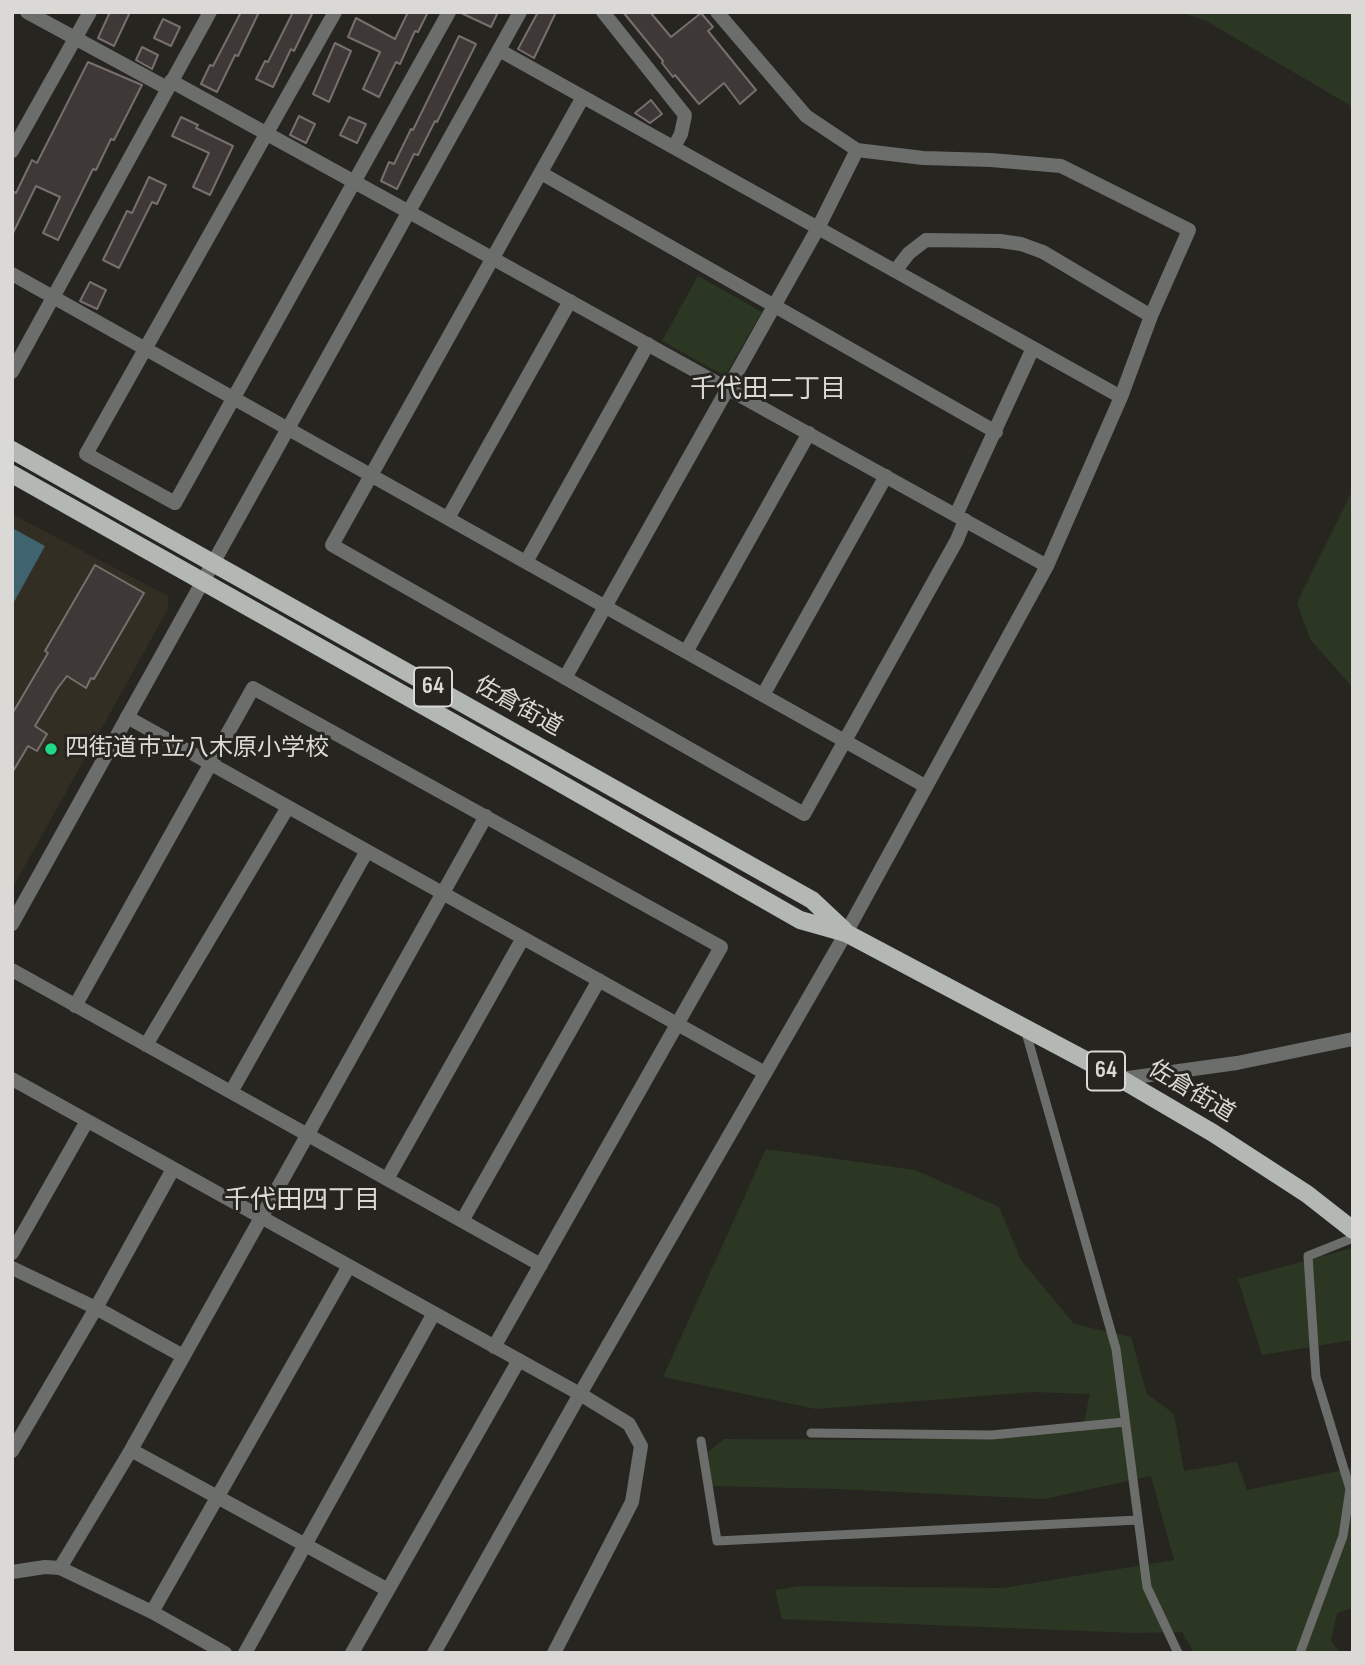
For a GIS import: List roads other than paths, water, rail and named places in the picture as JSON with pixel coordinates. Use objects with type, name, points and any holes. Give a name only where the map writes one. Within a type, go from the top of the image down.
[{"type":"main road","name":"佐倉街道","points":[[12,450],[812,900],[846,933]]},
{"type":"main road","name":"佐倉街道","points":[[12,474],[800,920],[846,933],[1121,1079],[1213,1133],[1307,1194],[1353,1230]]},
{"type":"street","points":[[27,12],[267,133],[1047,566]]},
{"type":"street","points":[[12,151],[90,12]]},
{"type":"street","points":[[12,372],[210,12]]},
{"type":"street","points":[[335,12],[86,454],[175,503],[449,12]]},
{"type":"street","points":[[12,924],[520,12]]},
{"type":"street","points":[[603,12],[685,115],[681,134],[674,148]]},
{"type":"street","points":[[434,1653],[846,933],[1047,566],[1121,397],[1151,316],[1189,230],[1061,166],[923,158],[857,149],[806,116],[717,12]]},
{"type":"street","points":[[499,50],[1121,397]]},
{"type":"street","points":[[583,97],[332,545],[804,814],[957,540],[961,518],[1033,348]]},
{"type":"street","points":[[565,678],[818,228],[857,149]]},
{"type":"street","points":[[541,173],[996,432]]},
{"type":"street","points":[[895,271],[909,253],[926,240],[1000,241],[1021,244],[1043,252],[1151,316]]},
{"type":"street","points":[[12,274],[925,786]]},
{"type":"street","points":[[448,518],[570,301]]},
{"type":"street","points":[[526,562],[648,344]]},
{"type":"street","points":[[686,652],[809,433]]},
{"type":"street","points":[[763,695],[886,476]]},
{"type":"street","points":[[75,1006],[253,688],[721,947],[495,1347]]},
{"type":"street","points":[[127,716],[765,1073]]},
{"type":"street","points":[[146,1045],[288,807]]},
{"type":"street","points":[[60,1568],[131,1450],[486,816]]},
{"type":"street","points":[[231,1092],[367,851]]},
{"type":"street","points":[[387,1179],[523,938]]},
{"type":"street","points":[[12,970],[541,1265]]},
{"type":"street","points":[[463,1222],[599,980]]},
{"type":"street","points":[[1121,1079],[1237,1063],[1353,1039]]},
{"type":"street","points":[[12,1079],[580,1394],[629,1424],[641,1446],[632,1502],[556,1649],[572,1653]]},
{"type":"street","points":[[12,1253],[87,1121]]},
{"type":"street","points":[[12,1451],[173,1169]]},
{"type":"street","points":[[152,1612],[349,1266]]},
{"type":"street","points":[[12,1268],[96,1308],[183,1356]]},
{"type":"street","points":[[245,1653],[434,1313]]},
{"type":"street","points":[[352,1653],[519,1360]]},
{"type":"street","points":[[131,1450],[388,1590]]},
{"type":"street","points":[[12,1572],[45,1567],[60,1568],[152,1612],[225,1653]]},
{"type":"lane","points":[[1024,1027],[1116,1349],[1147,1587],[1178,1653]]},
{"type":"lane","points":[[1300,1653],[1343,1536],[1350,1489],[1316,1377],[1308,1256],[1353,1238]]},
{"type":"lane","points":[[811,1433],[992,1435],[1125,1422]]},
{"type":"lane","points":[[701,1441],[717,1541],[1138,1520]]},
{"type":"water","points":[[14,529],[45,546],[14,602],[12,533]]},
{"type":"place","name":"四街道市立八木原小学校","points":[[51,749]]},
{"type":"district","name":"千代田二丁目","points":[[768,390]]},
{"type":"district","name":"千代田四丁目","points":[[302,1201]]}]
